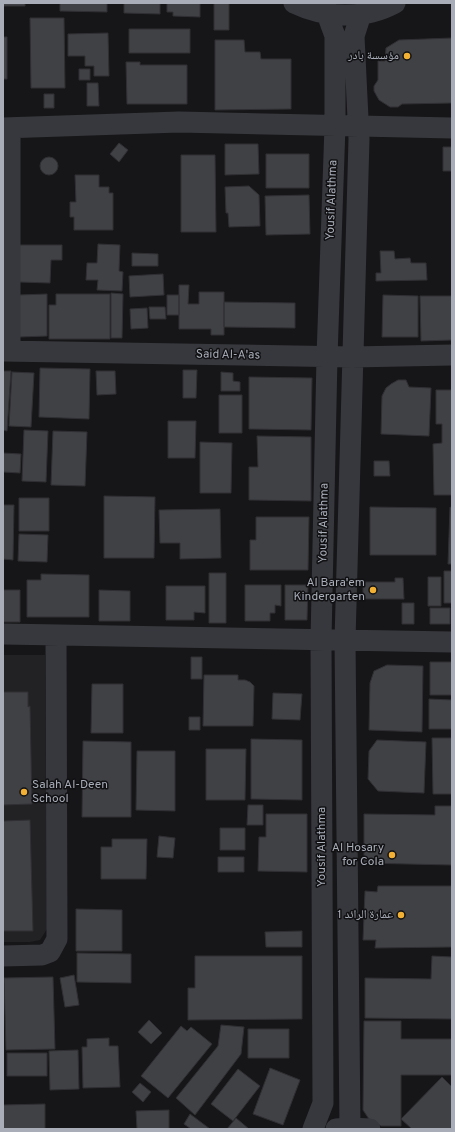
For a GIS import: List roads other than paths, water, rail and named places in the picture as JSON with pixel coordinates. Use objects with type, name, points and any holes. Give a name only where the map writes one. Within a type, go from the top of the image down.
[{"type":"street","points":[[294,3],[314,11],[327,14],[344,15],[376,11],[395,3]]},
{"type":"street","name":"Yousif Alathma","points":[[313,1129],[323,1103],[321,640],[327,357],[335,126],[335,36],[327,14]]},
{"type":"street","name":"Yousif Alathma","points":[[343,1128],[345,640],[359,139],[354,36],[361,14]]},
{"type":"street","points":[[6,351],[7,128],[179,122],[452,128]]},
{"type":"street","name":"Said Al-A'as","points":[[6,351],[327,357],[452,355]]},
{"type":"street","points":[[3,634],[452,642]]},
{"type":"street","points":[[3,956],[50,952],[57,939],[56,635]]},
{"type":"street","points":[[343,1128],[370,1129]]},
{"type":"place","name":"مؤسسة بادر","points":[[407,56]]},
{"type":"place","name":"Al Bara'em Kindergarten","points":[[373,590]]},
{"type":"place","name":"Salah Al-Deen School","points":[[24,792]]},
{"type":"place","name":"Al Hosary for Cola","points":[[392,855]]},
{"type":"place","name":"عمارة الرائد 1","points":[[401,915]]}]
